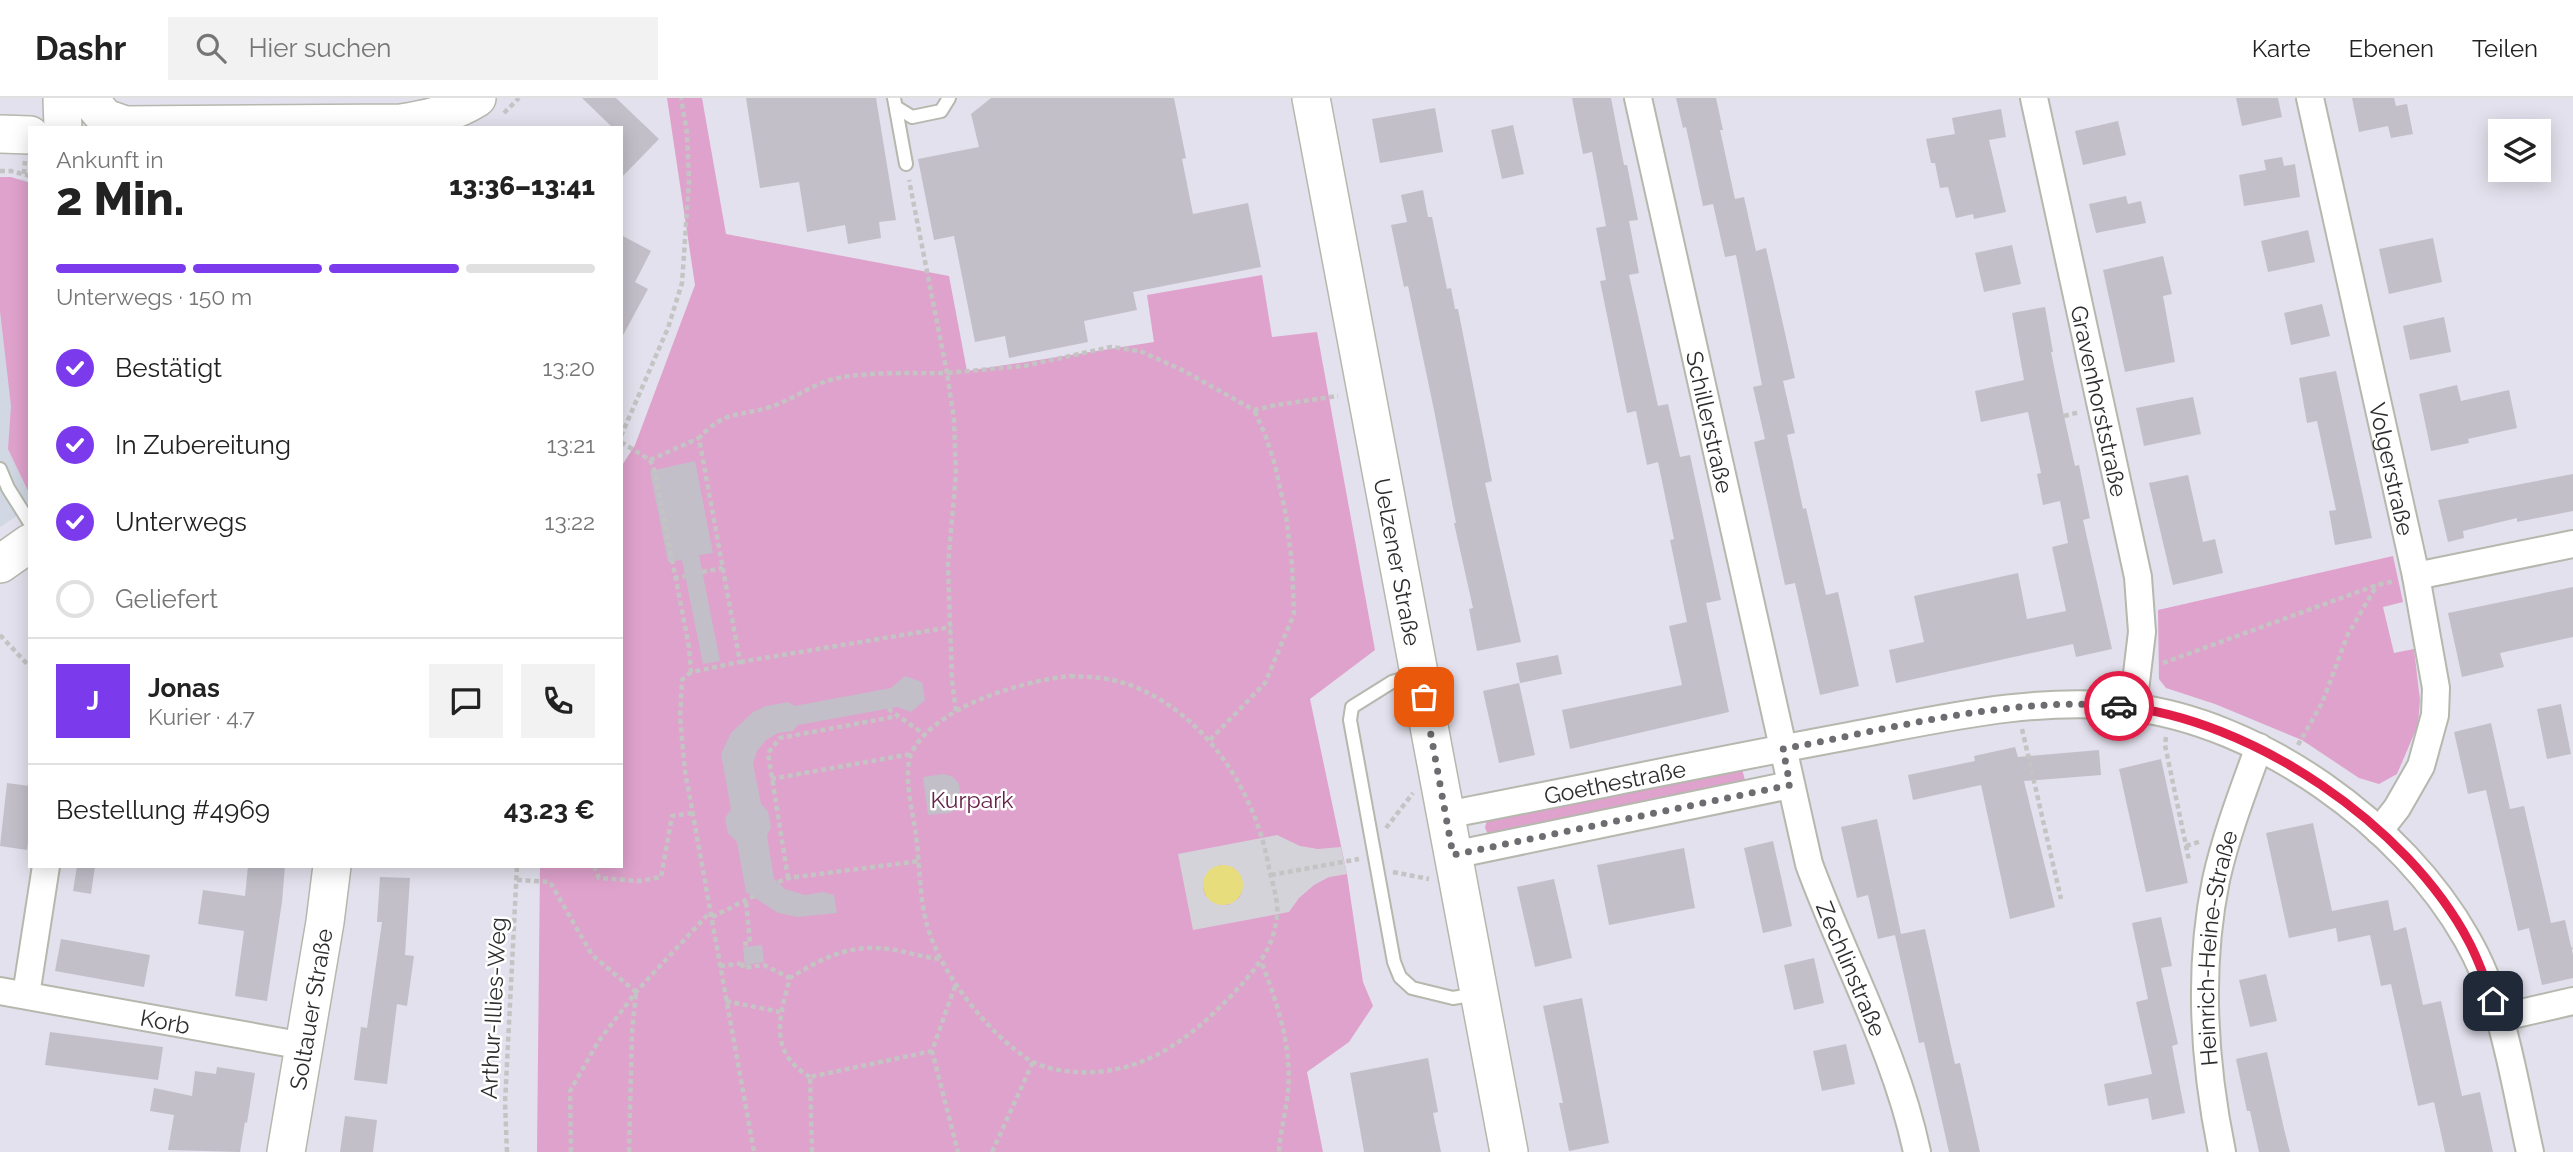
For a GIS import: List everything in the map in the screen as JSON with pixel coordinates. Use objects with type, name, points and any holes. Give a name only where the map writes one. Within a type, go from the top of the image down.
[{"type":"street","points":[[65,126],[83,106],[125,125],[401,123],[433,118],[463,107],[477,98]]},
{"type":"street","points":[[464,126],[490,98]]},
{"type":"street","name":"Uelzener Straße","points":[[1311,98],[1509,1152]]},
{"type":"street","name":"Schillerstraße","points":[[1638,98],[1783,749]]},
{"type":"street","name":"Gravenhorststraße","points":[[2034,98],[2138,576],[2142,632],[2133,707]]},
{"type":"street","name":"Volgerstraße","points":[[2310,98],[2416,576],[2436,688],[2435,715],[2421,766],[2397,808],[2379,831]]},
{"type":"street","points":[[0,134],[28,135]]},
{"type":"street","points":[[0,564],[28,544]]},
{"type":"street","points":[[2416,576],[2573,544]]},
{"type":"street","name":"Goethestraße","points":[[1443,802],[1783,749],[2017,708],[2062,704],[2133,707],[2169,715],[2259,747],[2287,764],[2339,796],[2414,865],[2443,901],[2469,942],[2499,1018],[2530,1152]]},
{"type":"street","name":"Heinrich-Heine-Straße","points":[[2222,1152],[2211,1081],[2207,1032],[2205,981],[2209,931],[2216,881],[2229,833],[2259,747]]},
{"type":"street","points":[[1783,749],[1790,785]]},
{"type":"street","name":"Goethestraße","points":[[1455,864],[1790,785]]},
{"type":"street","name":"Zechlinstraße","points":[[1790,785],[1809,864],[1829,920],[1882,1042],[1911,1121],[1917,1152]]},
{"type":"street","points":[[26,995],[46,868]]},
{"type":"street","name":"Soltauer Straße","points":[[286,1152],[332,868]]},
{"type":"street","name":"Korb","points":[[0,991],[304,1046]]},
{"type":"street","points":[[2499,1018],[2573,1001]]},
{"type":"lane","points":[[895,103],[912,117],[941,111],[949,98]]},
{"type":"lane","points":[[895,103],[906,164]]},
{"type":"lane","points":[[0,470],[28,520]]},
{"type":"lane","points":[[1419,674],[1392,681],[1352,707],[1350,720],[1376,869],[1394,962],[1400,978],[1412,988],[1452,998],[1479,994]]},
{"type":"path","points":[[623,431],[668,328],[682,282],[689,181],[687,133],[681,98]]},
{"type":"path","points":[[906,164],[954,420],[956,474],[947,565],[952,681],[956,710]]},
{"type":"path","points":[[0,171],[27,175]]},
{"type":"path","points":[[650,460],[699,438],[711,425],[725,416],[776,405],[825,381],[862,376],[947,373],[1024,366],[1111,347],[1140,352],[1184,371],[1254,410],[1275,465],[1286,515],[1292,564],[1294,614],[1265,683],[1210,740]]},
{"type":"path","points":[[1254,410],[1276,404],[1329,398]]},
{"type":"path","points":[[699,438],[740,662]]},
{"type":"path","points":[[623,443],[650,460],[655,472],[689,646],[691,671]]},
{"type":"path","points":[[702,572],[723,568]]},
{"type":"path","points":[[674,578],[685,576]]},
{"type":"path","points":[[2139,672],[2377,585],[2416,576]]},
{"type":"path","points":[[2287,764],[2322,703],[2348,634],[2377,585]]},
{"type":"path","points":[[754,1152],[685,771],[680,717],[682,680],[691,671],[951,627]]},
{"type":"path","points":[[0,635],[28,665]]},
{"type":"path","points":[[1046,678],[1104,678],[1134,686],[1162,700],[1210,740],[1244,791],[1264,838],[1278,914],[1262,964],[1196,1031],[1173,1047],[1153,1057],[1097,1072],[1076,1072],[1033,1062],[976,1011],[956,985],[940,959],[924,912],[908,772],[911,754],[924,734],[956,710],[1046,678]]},
{"type":"path","points":[[2017,708],[2061,899]]},
{"type":"path","points":[[888,709],[924,734]]},
{"type":"path","points":[[2169,715],[2165,746],[2189,860]]},
{"type":"path","points":[[788,878],[768,753],[780,738],[898,716]]},
{"type":"path","points":[[771,779],[911,754]]},
{"type":"path","points":[[1372,847],[1413,793],[1443,802]]},
{"type":"path","points":[[595,868],[599,878],[639,881],[661,877],[672,816],[692,813]]},
{"type":"path","points":[[778,882],[788,878],[920,861]]},
{"type":"path","points":[[1270,875],[1344,862]]},
{"type":"path","points":[[1376,869],[1430,880],[1455,864]]},
{"type":"path","name":"Arthur-Illies-Weg","points":[[507,1152],[505,1103],[517,868]]},
{"type":"path","points":[[517,880],[550,882],[592,955],[636,992]]},
{"type":"path","points":[[571,1152],[569,1091],[598,1041],[636,992],[711,914],[756,895]]},
{"type":"path","points":[[745,945],[750,943],[746,901]]},
{"type":"path","points":[[932,1051],[810,1077],[795,1068],[786,1056],[779,1035],[780,1012],[790,978],[815,962],[844,951],[877,948],[940,959]]},
{"type":"path","points":[[720,966],[744,963],[743,968],[764,965],[790,978]]},
{"type":"path","points":[[1262,964],[1286,1038],[1289,1062],[1288,1091],[1279,1152]]},
{"type":"path","points":[[956,985],[932,1051],[958,1152]]},
{"type":"path","points":[[629,1152],[632,1032],[636,992]]},
{"type":"path","points":[[726,1001],[780,1012]]},
{"type":"path","points":[[992,1152],[1033,1062]]},
{"type":"path","points":[[810,1077],[813,1152]]},
{"type":"shaded area","points":[[0,179],[22,179],[28,181],[28,508],[0,527]]},
{"type":"shaded area","points":[[1277,835],[1300,846],[1318,849],[1341,847],[1347,874],[1329,877],[1314,885],[1299,898],[1289,912],[1193,930],[1178,854]],"holes":[[[1221,865],[1234,868],[1242,879],[1239,898],[1228,905],[1221,905],[1205,895],[1203,882],[1215,867]]]},
{"type":"shaded area","points":[[1223,865],[1237,871],[1243,885],[1237,899],[1223,905],[1209,899],[1203,885],[1209,871]]},
{"type":"green space","name":"Kurpark","points":[[667,98],[702,98],[726,234],[949,276],[967,371],[1154,342],[1147,295],[1262,275],[1272,337],[1317,332],[1375,650],[1310,699],[1347,874],[1363,982],[1373,1006],[1349,1042],[1307,1072],[1323,1152],[537,1152],[540,868],[623,868],[623,464],[635,445],[695,285]]},
{"type":"green space","points":[[0,177],[11,177],[28,182],[28,491],[8,449],[11,406],[0,311]]},
{"type":"green space","points":[[2393,556],[2403,602],[2383,607],[2394,653],[2414,649],[2420,700],[2418,725],[2397,774],[2379,784],[2359,778],[2302,740],[2215,704],[2166,688],[2159,679],[2158,610]]},
{"type":"green space","points":[[1742,769],[1746,784],[1489,836],[1485,828],[1487,820]]},
{"type":"building","points":[[582,98],[616,98],[659,139],[623,176],[623,126],[611,126]]},
{"type":"building","points":[[746,98],[876,98],[896,220],[879,222],[881,238],[848,244],[845,225],[807,232],[799,182],[760,188]]},
{"type":"building","points":[[991,98],[1174,98],[1186,158],[1182,159],[1193,214],[1248,203],[1261,267],[1133,292],[1137,310],[1084,321],[1088,342],[1009,358],[1005,336],[975,342],[954,236],[934,240],[918,159],[979,147],[971,114]]},
{"type":"building","points":[[1572,98],[1611,98],[1638,220],[1629,221],[1639,273],[1629,275],[1658,406],[1668,404],[1680,457],[1690,455],[1721,600],[1706,603],[1729,712],[1570,749],[1562,710],[1682,685],[1669,626],[1687,622],[1670,540],[1674,539],[1658,462],[1647,465],[1636,411],[1627,413],[1600,281],[1606,280],[1596,228],[1606,226],[1592,152],[1583,154]]},
{"type":"building","points":[[1676,98],[1716,98],[1735,199],[1744,197],[1756,251],[1766,248],[1795,378],[1783,381],[1795,433],[1787,435],[1826,595],[1838,592],[1859,686],[1820,695],[1795,583],[1785,585],[1754,442],[1765,439],[1753,387],[1762,385],[1736,255],[1725,257],[1713,204],[1703,206],[1686,127],[1683,128]]},
{"type":"building","points":[[2236,98],[2278,98],[2282,117],[2242,126]]},
{"type":"building","points":[[2352,98],[2394,98],[2396,106],[2407,104],[2413,134],[2391,138],[2388,126],[2359,132]]},
{"type":"building","points":[[1435,108],[1443,152],[1380,163],[1372,119]]},
{"type":"building","points":[[2001,109],[2006,137],[1989,140],[2006,212],[1974,219],[1973,214],[1956,218],[1948,187],[1940,188],[1926,139],[1955,134],[1952,118]]},
{"type":"building","points":[[2118,121],[2126,155],[2083,165],[2075,131]]},
{"type":"building","points":[[1513,125],[1524,174],[1502,179],[1491,130]]},
{"type":"building","points":[[2282,157],[2284,166],[2295,164],[2300,197],[2244,206],[2239,175],[2266,170],[2264,160]]},
{"type":"building","points":[[1423,190],[1428,217],[1432,217],[1447,289],[1451,288],[1455,309],[1458,309],[1492,481],[1485,483],[1521,642],[1477,651],[1469,609],[1473,608],[1454,523],[1434,410],[1408,286],[1404,287],[1391,225],[1407,222],[1401,195]]},
{"type":"building","points":[[2126,196],[2128,204],[2141,201],[2146,223],[2096,233],[2089,204]]},
{"type":"building","points":[[2308,230],[2315,262],[2268,272],[2261,241]]},
{"type":"building","points":[[623,236],[651,251],[635,282],[648,289],[623,335]]},
{"type":"building","points":[[2433,238],[2442,282],[2389,294],[2379,249]]},
{"type":"building","points":[[2012,245],[2021,284],[1984,292],[1975,253]]},
{"type":"building","points":[[2163,256],[2172,294],[2163,296],[2175,362],[2125,372],[2103,270]]},
{"type":"building","points":[[2322,304],[2330,336],[2291,345],[2284,313]]},
{"type":"building","points":[[2045,307],[2064,416],[2075,466],[2079,465],[2090,518],[2083,520],[2112,649],[2076,657],[2073,644],[1896,683],[1889,650],[1924,642],[1914,596],[2018,573],[2027,619],[2066,611],[2052,547],[2068,543],[2060,501],[2043,505],[2037,474],[2041,473],[2028,412],[1981,422],[1975,391],[2024,380],[2012,313]]},
{"type":"building","points":[[2444,317],[2451,352],[2410,360],[2403,326]]},
{"type":"building","points":[[2336,371],[2372,538],[2335,545],[2329,511],[2336,510],[2317,421],[2307,423],[2299,378]]},
{"type":"building","points":[[2457,385],[2461,401],[2509,390],[2517,428],[2431,451],[2419,394]]},
{"type":"building","points":[[2193,397],[2201,434],[2144,446],[2136,408]]},
{"type":"building","points":[[695,461],[713,553],[699,555],[720,661],[703,664],[682,560],[668,562],[650,471]]},
{"type":"building","points":[[2573,474],[2573,511],[2517,522],[2517,518],[2463,531],[2464,538],[2448,542],[2438,500]]},
{"type":"building","points":[[2188,475],[2203,542],[2215,539],[2223,573],[2173,585],[2149,483]]},
{"type":"building","points":[[2573,587],[2573,637],[2500,653],[2504,667],[2462,677],[2448,613]]},
{"type":"building","points":[[1558,655],[1562,674],[1520,683],[1516,663]]},
{"type":"building","points":[[905,676],[922,682],[925,700],[911,712],[897,707],[798,725],[793,731],[778,733],[766,740],[757,751],[753,763],[761,804],[768,811],[771,827],[767,836],[774,879],[785,889],[805,895],[823,892],[834,895],[837,913],[798,917],[778,913],[746,892],[737,842],[728,833],[725,818],[731,809],[721,754],[731,733],[753,712],[766,706],[789,702],[794,706],[891,688]]},
{"type":"building","points":[[1519,683],[1535,755],[1499,763],[1483,691]]},
{"type":"building","points":[[2561,704],[2571,754],[2547,759],[2537,709]]},
{"type":"building","points":[[2491,723],[2510,809],[2524,806],[2551,923],[2565,920],[2573,955],[2573,978],[2542,985],[2529,928],[2518,931],[2486,790],[2468,794],[2454,732]]},
{"type":"building","points":[[2015,747],[2018,757],[2099,750],[2101,775],[2024,781],[2055,907],[2010,919],[1981,785],[1913,800],[1908,775],[1975,761],[1974,756]]},
{"type":"building","points":[[2161,759],[2188,883],[2146,892],[2119,769]]},
{"type":"building","points":[[944,774],[953,777],[959,784],[961,802],[958,809],[949,813],[928,815],[923,777]]},
{"type":"building","points":[[7,783],[28,786],[27,850],[0,846]]},
{"type":"building","points":[[1877,819],[1901,934],[1925,929],[1955,1064],[1960,1063],[1980,1152],[1949,1152],[1924,1042],[1919,1043],[1895,935],[1878,939],[1868,895],[1857,898],[1841,827]]},
{"type":"building","points":[[2313,823],[2332,911],[2388,900],[2394,931],[2406,927],[2423,1005],[2441,1001],[2462,1096],[2480,1092],[2493,1152],[2445,1152],[2434,1102],[2418,1106],[2391,984],[2381,986],[2370,935],[2338,942],[2336,928],[2289,938],[2266,833]]},
{"type":"building","points":[[1773,841],[1792,926],[1763,933],[1744,848]]},
{"type":"building","points":[[1684,848],[1695,908],[1609,925],[1597,865]]},
{"type":"building","points":[[77,868],[95,868],[91,894],[73,891]]},
{"type":"building","points":[[248,868],[285,868],[267,1001],[235,996],[244,931],[198,924],[203,890],[245,896]]},
{"type":"building","points":[[380,877],[410,878],[405,955],[414,956],[407,1006],[397,1004],[387,1084],[354,1080],[361,1027],[367,1028],[382,922],[377,922]]},
{"type":"building","points":[[1554,879],[1572,958],[1535,967],[1517,887]]},
{"type":"building","points":[[2161,917],[2172,966],[2161,968],[2178,1044],[2172,1046],[2185,1113],[2152,1120],[2148,1098],[2108,1106],[2104,1084],[2152,1074],[2136,1002],[2148,999],[2132,923]]},
{"type":"building","points":[[61,939],[150,955],[144,987],[55,971]]},
{"type":"building","points":[[762,945],[764,962],[745,965],[743,947]]},
{"type":"building","points":[[1814,958],[1824,1003],[1794,1010],[1784,965]]},
{"type":"building","points":[[2266,974],[2277,1021],[2250,1027],[2239,980]]},
{"type":"building","points":[[1582,998],[1609,1143],[1569,1151],[1559,1103],[1563,1103],[1543,1006]]},
{"type":"building","points":[[50,1032],[163,1047],[158,1080],[45,1065]]},
{"type":"building","points":[[1846,1044],[1855,1084],[1822,1091],[1813,1051]]},
{"type":"building","points":[[2267,1052],[2290,1152],[2259,1152],[2250,1111],[2247,1111],[2236,1059]]},
{"type":"building","points":[[1428,1058],[1438,1112],[1433,1113],[1441,1152],[1364,1152],[1350,1073]]},
{"type":"building","points":[[217,1067],[255,1073],[240,1152],[168,1150],[174,1115],[150,1111],[154,1088],[192,1096],[195,1071],[216,1074]]},
{"type":"building","points":[[345,1116],[377,1120],[373,1152],[340,1152]]},
{"type":"way so far","points":[[1424,697],[1453,855],[1790,785],[1783,749],[2017,708],[2062,704],[2119,706]]},
{"type":"route","points":[[2119,706],[2169,715],[2259,747],[2339,796],[2414,865],[2443,901],[2469,942],[2493,1001]]}]
